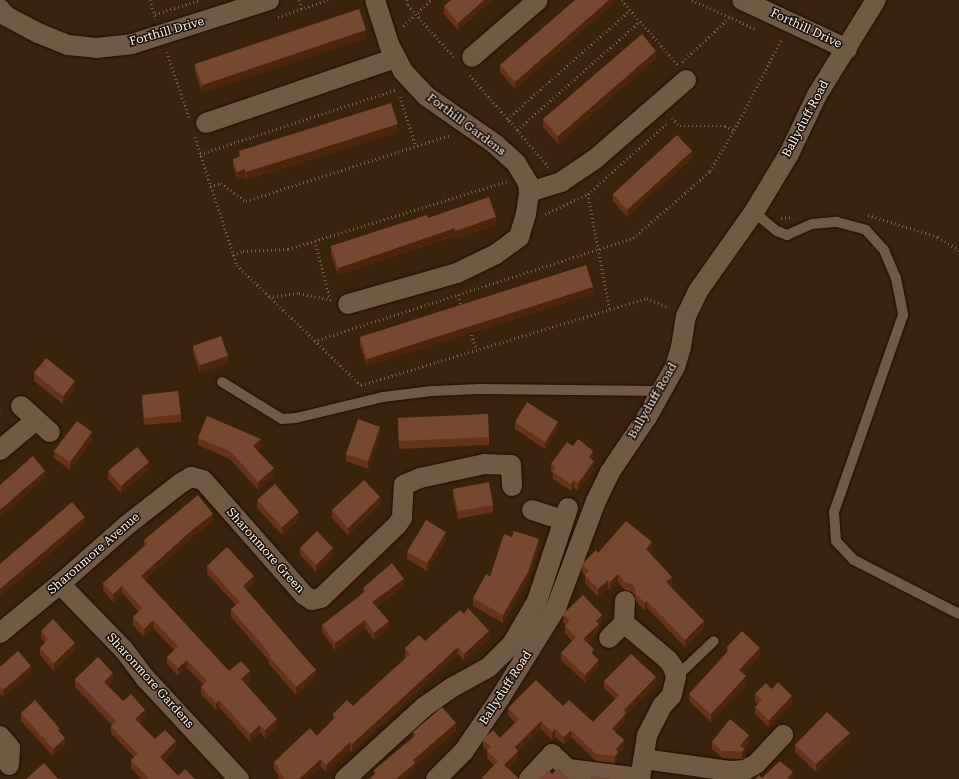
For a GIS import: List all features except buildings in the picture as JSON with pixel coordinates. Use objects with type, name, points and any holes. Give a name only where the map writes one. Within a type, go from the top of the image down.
[{"type":"street","name":"Forthill Drive","points":[[0,9],[6,16],[68,45],[96,48],[132,44],[225,7],[269,0]]},
{"type":"street","name":"Forthill Gardens","points":[[375,0],[387,39],[403,71],[426,96],[495,144],[516,163],[526,184]]},
{"type":"street","points":[[465,63],[538,0]]},
{"type":"street","name":"Forthill Drive","points":[[742,0],[847,49]]},
{"type":"street","name":"Ballyduff Road","points":[[436,779],[464,751],[496,704],[556,608],[596,501],[610,472],[647,417],[674,367],[681,347],[686,316],[698,291],[754,212],[789,154],[817,95],[847,49],[876,0]]},
{"type":"street","points":[[196,128],[396,58]]},
{"type":"street","points":[[339,302],[457,273],[496,254],[519,237],[526,214],[526,184],[561,182],[594,160],[682,73]]},
{"type":"street","points":[[0,450],[42,426],[21,406]]},
{"type":"street","name":"Sharonmore Green","points":[[191,477],[203,480],[304,595],[312,600],[321,598],[402,518],[404,485],[420,478],[484,464],[511,465],[512,486]]},
{"type":"street","name":"Sharonmore Avenue","points":[[0,633],[60,584],[127,525],[181,482],[191,477]]},
{"type":"street","points":[[345,779],[424,707],[452,688],[489,667],[512,644],[537,600],[565,514],[532,510]]},
{"type":"street","name":"Sharonmore Gardens","points":[[60,584],[124,650],[146,679],[239,779]]},
{"type":"street","points":[[609,638],[624,623],[625,601]]},
{"type":"street","points":[[624,623],[668,660],[673,667],[676,677],[672,695],[662,706],[647,736],[641,772]]},
{"type":"street","points":[[529,779],[552,754],[568,769],[641,772],[745,770],[756,764],[783,735]]},
{"type":"street","points":[[0,736],[10,748],[9,766]]},
{"type":"lane","points":[[754,212],[776,231],[787,235],[812,224],[837,222],[866,230],[884,250],[896,278],[903,315],[834,512],[836,541],[854,560],[959,614]]},
{"type":"lane","points":[[222,382],[282,419],[296,418],[383,397],[432,391],[503,389],[662,391]]},
{"type":"lane","points":[[676,677],[714,641]]},
{"type":"path","points":[[154,14],[200,0]]},
{"type":"path","points":[[299,0],[302,9]]},
{"type":"path","points":[[407,0],[416,14],[465,63],[508,119],[561,182]]},
{"type":"path","points":[[387,39],[432,0]]},
{"type":"path","points":[[622,0],[682,73],[730,17]]},
{"type":"path","points":[[508,119],[630,10]]},
{"type":"path","points":[[517,130],[640,21]]},
{"type":"path","points":[[314,341],[633,238],[710,171],[734,130],[781,40]]},
{"type":"path","points":[[170,61],[196,128]]},
{"type":"path","points":[[200,154],[398,89],[416,146]]},
{"type":"path","points":[[672,118],[680,126],[725,126],[734,130]]},
{"type":"path","points":[[210,186],[221,183],[246,201],[462,131],[467,125]]},
{"type":"path","points":[[196,142],[237,266],[360,386],[647,298],[686,316]]},
{"type":"path","points":[[233,255],[243,251],[288,249],[526,184]]},
{"type":"path","points":[[588,194],[610,310]]},
{"type":"path","points":[[315,241],[339,302]]},
{"type":"path","points":[[269,297],[299,293],[339,302]]},
{"type":"path","points":[[458,294],[463,308]]},
{"type":"path","points":[[470,329],[477,350]]}]
